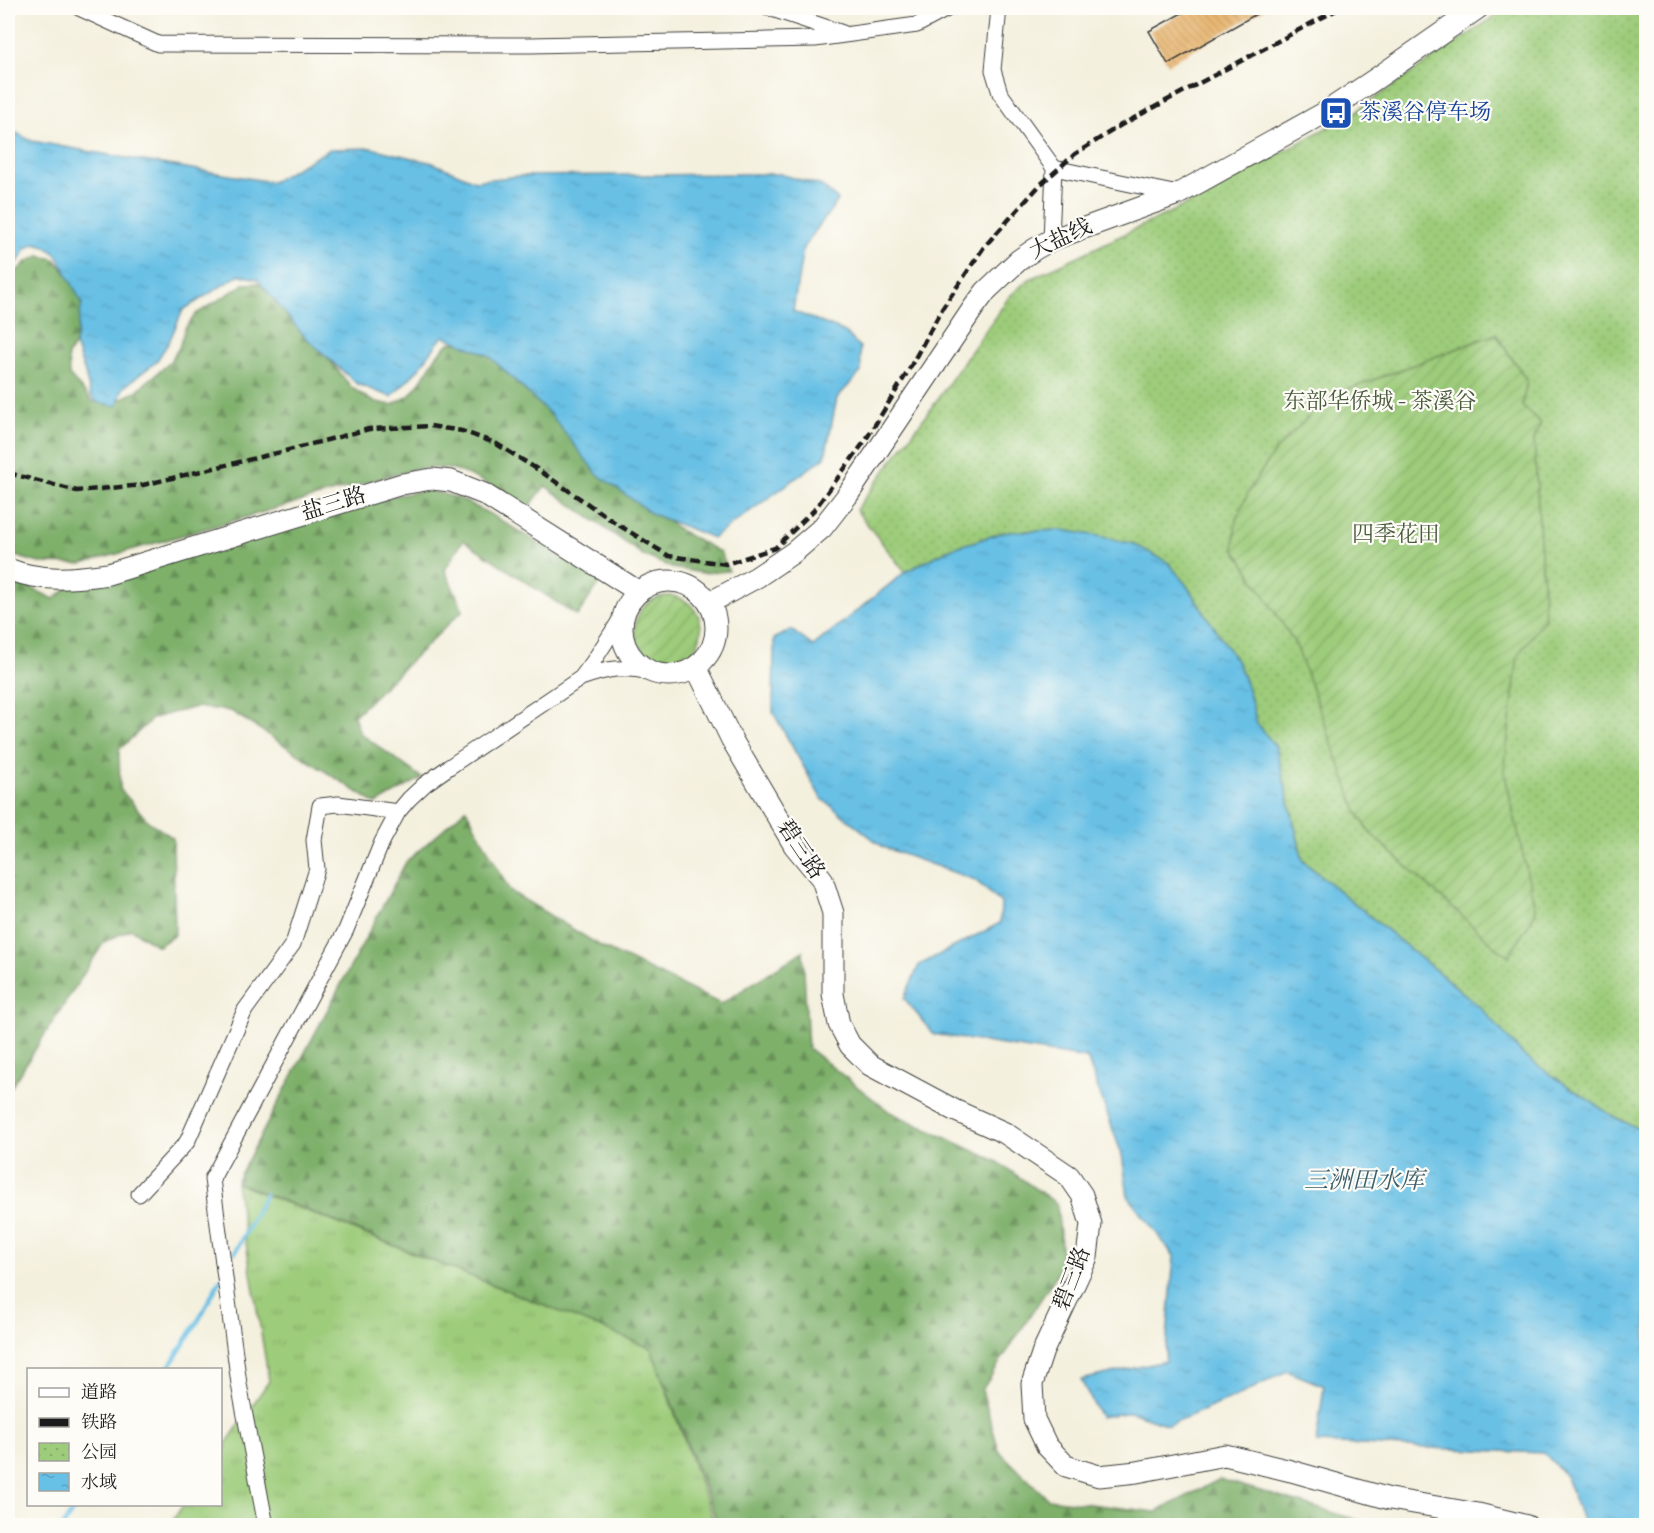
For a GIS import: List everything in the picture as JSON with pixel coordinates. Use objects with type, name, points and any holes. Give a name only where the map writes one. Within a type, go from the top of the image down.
[{"type":"main road","name":"大盐线","points":[[709,603],[757,577],[822,528],[847,496],[986,291],[1019,260],[1051,240],[1178,194],[1326,112],[1478,8]]},
{"type":"main road","name":"盐三路","points":[[8,568],[59,579],[108,574],[402,484],[432,479],[451,482],[484,494],[639,591]]},
{"type":"main road","points":[[671,581],[682,583],[693,587],[709,603],[714,614],[715,638],[705,659],[696,667],[674,675],[662,675],[641,667],[626,649],[622,637],[625,612],[639,591],[649,585],[671,581]]},
{"type":"main road","name":"碧三路","points":[[696,667],[732,740],[794,845],[822,879],[833,913],[833,994],[840,1024],[850,1045],[870,1065],[954,1110],[1005,1134],[1069,1176],[1082,1195],[1091,1224],[1087,1257],[1043,1351],[1032,1384],[1034,1419],[1047,1446],[1066,1466],[1099,1476],[1137,1472],[1225,1455],[1390,1499],[1478,1514],[1527,1526]]},
{"type":"street","points":[[79,8],[158,44],[542,44],[815,39],[917,25],[949,8]]},
{"type":"street","points":[[769,8],[847,35]]},
{"type":"street","points":[[999,8],[993,70],[1000,93],[1054,168],[1051,240]]},
{"type":"street","points":[[1054,168],[1178,194]]},
{"type":"street","points":[[581,678],[625,612]]},
{"type":"street","points":[[266,1526],[239,1384],[212,1179],[346,930],[382,842],[398,813],[409,799],[449,767],[581,678],[601,671],[620,668],[651,672]]},
{"type":"street","points":[[139,1194],[187,1142],[245,1010],[293,944],[317,869],[314,840],[320,806],[338,804],[398,813]]},
{"type":"green space","name":"东部华侨城 - 茶溪谷","points":[[1507,8],[1646,8],[1646,1132],[1614,1117],[1525,1057],[1479,1006],[1303,861],[1276,747],[1257,724],[1239,665],[1062,530],[1005,532],[950,549],[905,572],[856,510],[1009,297],[1028,280],[1196,200],[1355,112]]},
{"type":"green space","points":[[39,256],[55,259],[86,302],[79,338],[68,355],[69,375],[93,402],[114,403],[135,392],[168,364],[179,348],[185,328],[196,314],[244,284],[257,283],[281,300],[352,388],[372,401],[392,405],[409,396],[437,355],[449,343],[477,344],[507,367],[613,479],[681,531],[720,552],[729,571],[702,573],[672,568],[643,555],[545,486],[528,509],[477,479],[454,470],[440,468],[414,469],[82,564],[39,563],[8,554],[8,277],[26,262]]},
{"type":"green space","name":"四季花田","points":[[1496,334],[1527,381],[1522,406],[1541,423],[1534,440],[1545,618],[1518,655],[1504,771],[1536,912],[1509,956],[1498,949],[1370,833],[1357,812],[1296,645],[1234,548],[1236,519],[1251,487],[1275,451],[1328,397]]},
{"type":"green space","points":[[427,490],[458,498],[492,515],[601,581],[577,616],[463,540],[445,570],[463,610],[354,716],[360,733],[422,778],[376,804],[231,711],[196,707],[153,718],[119,750],[120,789],[148,821],[173,838],[175,935],[158,946],[131,929],[104,942],[8,1092],[8,577],[54,599],[69,586],[353,503]]},
{"type":"green space","points":[[668,596],[681,599],[691,606],[698,616],[701,629],[698,642],[691,652],[681,659],[668,662],[655,659],[645,652],[638,642],[635,629],[638,616],[645,606],[655,599]]},
{"type":"green space","points":[[466,809],[510,891],[602,947],[721,1004],[803,951],[808,1048],[890,1112],[998,1162],[1057,1204],[1063,1265],[982,1390],[999,1451],[1048,1499],[1156,1512],[1220,1479],[1374,1525],[718,1525],[651,1348],[236,1182],[406,862]]},
{"type":"green space","points":[[236,1183],[651,1348],[715,1525],[169,1526],[182,1506],[222,1506],[222,1450],[269,1381]]},
{"type":"water","points":[[8,129],[32,141],[272,182],[330,149],[371,148],[433,163],[475,181],[519,176],[780,174],[822,186],[838,200],[803,248],[793,311],[845,332],[860,347],[861,372],[837,398],[825,457],[713,538],[652,514],[596,473],[551,415],[488,355],[443,336],[417,371],[391,397],[357,384],[304,336],[257,279],[239,275],[183,310],[169,342],[156,362],[123,388],[117,406],[96,402],[90,394],[75,345],[82,303],[57,255],[45,246],[35,243],[26,249],[18,262],[8,266]]},
{"type":"water","name":"三洲田水库","points":[[1062,530],[1134,544],[1169,563],[1187,586],[1239,665],[1257,724],[1276,747],[1303,861],[1479,1006],[1525,1057],[1614,1117],[1646,1132],[1646,1525],[1584,1525],[1565,1475],[1544,1453],[1316,1443],[1324,1386],[1287,1371],[1240,1395],[1168,1425],[1131,1412],[1100,1417],[1081,1380],[1165,1361],[1174,1256],[1128,1196],[1122,1155],[1087,1058],[933,1034],[904,998],[919,965],[1000,923],[1001,903],[975,880],[883,847],[821,798],[773,712],[774,639],[791,630],[813,646],[905,572],[950,549],[1005,532]]},
{"type":"building","points":[[1191,8],[1267,8],[1168,64],[1149,31]]},
{"type":"waterway","points":[[235,1252],[265,1195]]},
{"type":"waterway","points":[[168,1368],[197,1323],[220,1280]]},
{"type":"waterway","points":[[63,1526],[76,1506]]},
{"type":"railway","points":[[8,473],[77,491],[143,485],[369,429],[430,426],[462,431],[495,443],[669,556],[726,564],[775,548],[814,510],[865,441],[907,373],[942,309],[984,247],[1040,185],[1075,154],[1121,125],[1340,8]]},
{"type":"place","name":"茶溪谷停车场","points":[[1336,113]]}]
